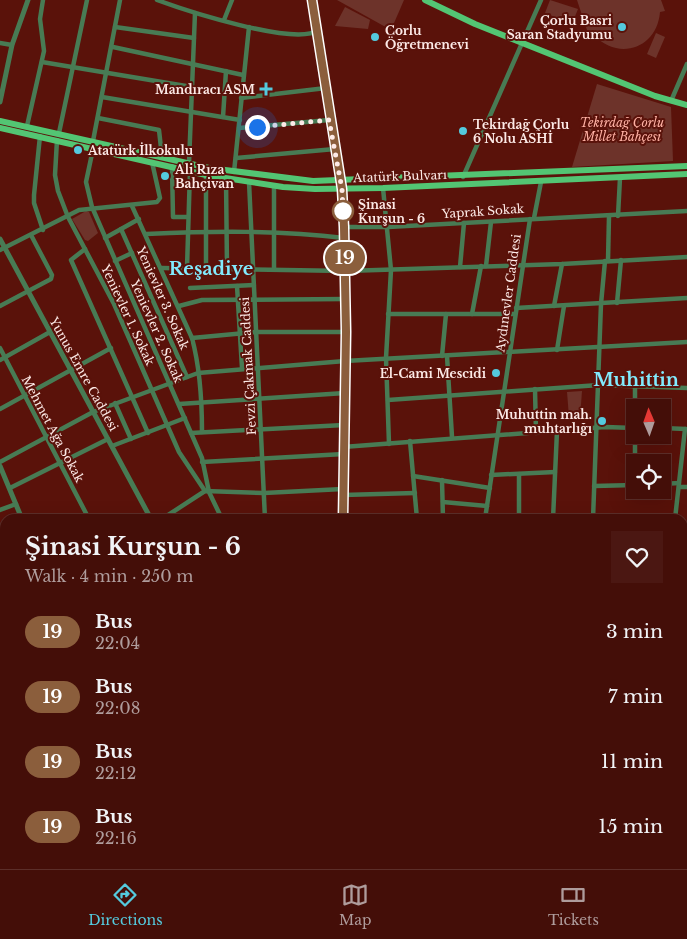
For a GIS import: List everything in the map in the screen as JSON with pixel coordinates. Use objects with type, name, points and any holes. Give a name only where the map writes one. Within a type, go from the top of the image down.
[{"type":"main road","points":[[312,0],[318,30],[329,120],[342,189],[346,271],[343,514]]},
{"type":"main road","points":[[425,0],[435,2],[522,42],[671,101],[687,105]]},
{"type":"main road","name":"Atatürk Bulvarı","points":[[0,121],[27,126],[93,149],[206,175],[274,186],[342,189],[383,188],[687,174]]},
{"type":"main road","name":"Atatürk Bulvarı","points":[[0,128],[40,136],[93,141],[234,172],[313,181],[463,177],[687,166]]},
{"type":"street","points":[[0,102],[2,78],[28,0]]},
{"type":"street","points":[[27,126],[44,52],[40,20],[43,0]]},
{"type":"street","name":"Yenievler 1. Sokak","points":[[86,0],[58,137],[55,175],[58,191],[68,217],[114,304],[179,452],[207,491]]},
{"type":"street","points":[[93,141],[108,72],[120,0]]},
{"type":"street","points":[[157,0],[195,13],[249,27],[307,35],[318,30]]},
{"type":"street","points":[[175,6],[178,0]]},
{"type":"street","points":[[224,20],[232,0]]},
{"type":"street","points":[[463,177],[541,0]]},
{"type":"street","points":[[189,163],[195,13]]},
{"type":"street","points":[[115,27],[194,38]]},
{"type":"street","points":[[234,172],[249,27]]},
{"type":"street","points":[[0,42],[12,45]]},
{"type":"street","points":[[112,47],[158,59],[193,64],[243,75]]},
{"type":"street","points":[[42,62],[192,87]]},
{"type":"street","points":[[671,101],[687,64]]},
{"type":"street","points":[[223,117],[226,72]]},
{"type":"street","points":[[681,78],[687,80]]},
{"type":"street","points":[[241,98],[326,88]]},
{"type":"street","points":[[102,97],[240,120]]},
{"type":"street","points":[[98,118],[159,130],[162,157]]},
{"type":"street","points":[[239,128],[329,120]]},
{"type":"street","points":[[40,136],[34,204],[43,230]]},
{"type":"street","name":"Yenievler 2. Sokak","points":[[93,149],[86,182],[92,207],[185,418],[202,462],[207,491],[219,514]]},
{"type":"street","points":[[236,158],[335,149]]},
{"type":"street","points":[[2,249],[43,230],[79,210],[92,207],[132,206],[160,200],[152,162]]},
{"type":"street","points":[[172,166],[173,217],[188,217]]},
{"type":"street","points":[[187,268],[190,171]]},
{"type":"street","points":[[206,175],[206,267]]},
{"type":"street","points":[[226,178],[227,268]]},
{"type":"street","points":[[618,216],[620,178]]},
{"type":"street","name":"Fevzi Çakmak Caddesi","points":[[250,182],[265,514]]},
{"type":"street","name":"Aydınevler Caddesi","points":[[486,514],[523,265],[541,182]]},
{"type":"street","points":[[274,186],[274,268]]},
{"type":"street","points":[[383,188],[391,270],[386,358],[389,444]]},
{"type":"street","points":[[132,206],[192,338],[202,403],[202,432]]},
{"type":"street","name":"Yaprak Sokak","points":[[344,227],[388,227],[687,211]]},
{"type":"street","points":[[593,514],[601,304],[609,216]]},
{"type":"street","points":[[105,238],[139,219]]},
{"type":"street","points":[[472,314],[491,222]]},
{"type":"street","points":[[460,267],[464,223]]},
{"type":"street","name":"Yenievler 3. Sokak","points":[[121,229],[187,376]]},
{"type":"street","points":[[146,234],[252,231],[344,238]]},
{"type":"street","points":[[0,306],[48,281],[52,276],[31,235]]},
{"type":"street","name":"Yunus Emre Caddesi","points":[[0,239],[2,249],[50,332],[148,514]]},
{"type":"street","points":[[85,249],[71,260],[112,348],[148,433]]},
{"type":"street","points":[[115,261],[132,253]]},
{"type":"street","points":[[161,268],[274,268],[346,271],[562,264],[687,257]]},
{"type":"street","points":[[617,303],[621,260]]},
{"type":"street","points":[[554,306],[562,264]]},
{"type":"street","points":[[190,288],[254,285]]},
{"type":"street","points":[[237,286],[242,368]]},
{"type":"street","points":[[516,308],[687,298]]},
{"type":"street","points":[[179,306],[202,300],[346,299]]},
{"type":"street","points":[[557,350],[564,306]]},
{"type":"street","points":[[388,314],[515,314]]},
{"type":"street","points":[[446,314],[445,356],[452,437]]},
{"type":"street","points":[[2,359],[50,332]]},
{"type":"street","points":[[192,338],[256,332],[346,332]]},
{"type":"street","points":[[20,514],[0,464],[93,412],[198,372],[345,360],[687,342]]},
{"type":"street","name":"Mehmet Ağa Sokak","points":[[0,348],[2,359],[25,396],[86,514]]},
{"type":"street","points":[[0,409],[112,348]]},
{"type":"street","points":[[388,400],[599,385],[687,388]]},
{"type":"street","points":[[635,386],[635,399]]},
{"type":"street","points":[[535,389],[536,433]]},
{"type":"street","points":[[179,404],[345,393]]},
{"type":"street","points":[[115,403],[131,439]]},
{"type":"street","points":[[112,446],[185,418]]},
{"type":"street","points":[[191,433],[344,425]]},
{"type":"street","points":[[343,446],[389,444],[452,437],[626,428]]},
{"type":"street","points":[[671,428],[686,429],[676,514]]},
{"type":"street","points":[[553,514],[557,431]]},
{"type":"street","points":[[10,488],[108,439]]},
{"type":"street","points":[[410,441],[416,514]]},
{"type":"street","points":[[202,462],[344,454]]},
{"type":"street","points":[[492,475],[556,472]]},
{"type":"street","points":[[519,474],[519,514]]},
{"type":"street","points":[[413,476],[490,488]]},
{"type":"street","points":[[442,480],[443,514]]},
{"type":"street","points":[[0,484],[7,481]]},
{"type":"street","points":[[594,486],[626,485]]},
{"type":"street","points":[[671,485],[687,486]]},
{"type":"street","points":[[170,514],[207,491],[414,493]]},
{"type":"street","points":[[442,502],[487,506]]},
{"type":"street","points":[[0,510],[16,504]]},
{"type":"green space","points":[[337,0],[404,0],[391,30]]},
{"type":"green space","points":[[550,0],[578,9],[572,24],[545,13]]},
{"type":"green space","name":"Çorlu Basri Saran Stadyumu","points":[[577,0],[661,0],[665,11],[660,12],[652,35],[644,42],[635,47],[625,49],[614,48],[594,35],[589,36]]},
{"type":"green space","points":[[345,7],[370,20],[368,29],[335,26]]},
{"type":"green space","points":[[656,33],[665,37],[656,58],[647,54]]},
{"type":"green space","name":"Tekirdağ Çorlu Millet Bahçesi","points":[[597,84],[671,107],[673,161],[572,167]]},
{"type":"green space","points":[[86,211],[89,212],[98,233],[88,241],[85,240],[72,219]]},
{"type":"green space","points":[[582,391],[580,418],[569,417],[567,392]]},
{"type":"bus line","name":"19","points":[[312,0],[320,44],[329,120],[342,189],[346,271],[343,514]]},
{"type":"place","name":"Çorlu Basri Saran Stadyumu","points":[[622,27]]},
{"type":"place","name":"Çorlu Öğretmenevi","points":[[375,37]]},
{"type":"place","name":"Mandıracı ASM","points":[[266,89]]},
{"type":"place","name":"Tekirdağ Çorlu 6 Nolu ASHİ","points":[[463,131]]},
{"type":"place","name":"Atatürk İlkokulu","points":[[78,150]]},
{"type":"place","name":"Ali Rıza Bahçivan","points":[[165,176]]},
{"type":"place","name":"Şinasi Kurşun - 6","points":[[343,211]]},
{"type":"place","name":"El-Cami Mescidi","points":[[496,373]]},
{"type":"place","name":"Muhuttin mah. muhtarlığı","points":[[602,421]]},
{"type":"district","name":"Reşadiye","points":[[211,269]]},
{"type":"district","name":"Muhittin","points":[[636,380]]},
{"type":"route","points":[[257,127],[329,120],[342,189],[343,211]]}]
